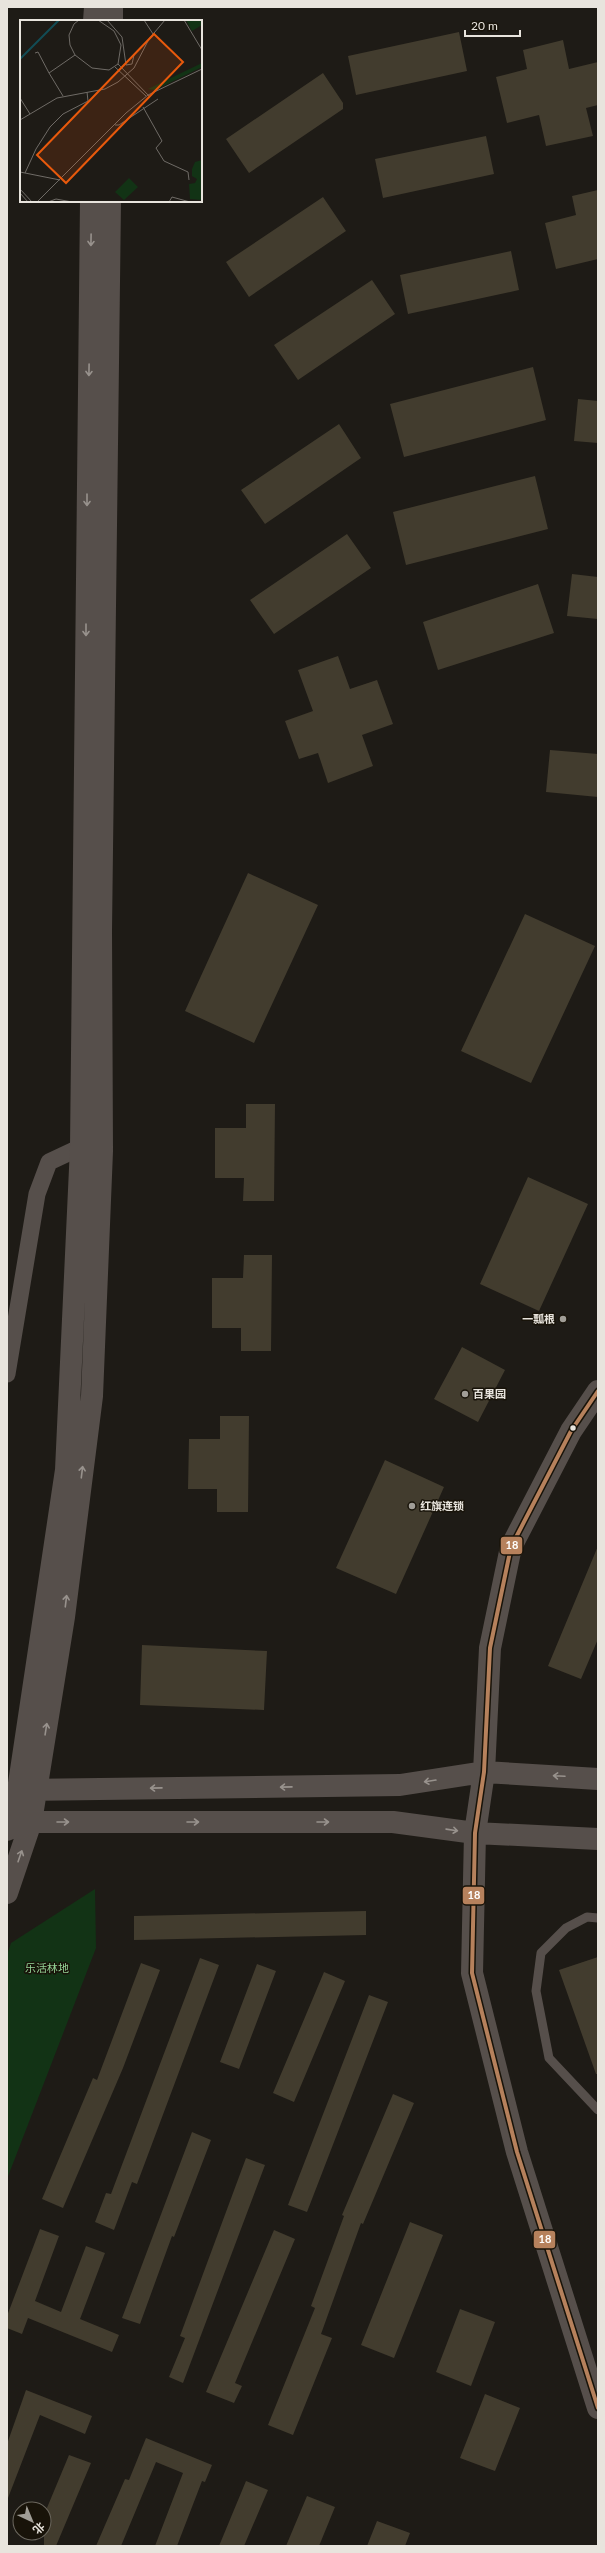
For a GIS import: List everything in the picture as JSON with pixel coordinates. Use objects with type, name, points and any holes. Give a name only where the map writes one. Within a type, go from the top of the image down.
[{"type":"street","points":[[94,7],[94,20]]},
{"type":"street","points":[[112,7],[112,20]]},
{"type":"street","points":[[7,1893],[31,1822],[27,1790],[66,1470],[81,1147],[91,202]]},
{"type":"street","points":[[8,1826],[27,1790],[64,1617],[92,1396],[102,1151],[101,931],[110,202]]},
{"type":"street","points":[[7,1374],[37,1194],[49,1162],[81,1147]]},
{"type":"street","points":[[598,1391],[571,1431],[512,1547],[490,1648],[484,1772],[475,1833],[472,1973],[517,2152],[598,2408]]},
{"type":"street","points":[[27,1790],[400,1785],[484,1772],[598,1778]]},
{"type":"street","points":[[8,1826],[31,1822],[393,1822],[475,1833],[598,1839]]},
{"type":"lane","points":[[598,1918],[587,1917],[566,1928],[541,1953],[536,1991],[549,2058],[598,2110]]},
{"type":"green space","name":"乐活林地","points":[[95,1889],[96,1948],[7,2179],[7,1955],[11,1943]]},
{"type":"building","points":[[459,32],[467,71],[356,95],[348,56]]},
{"type":"building","points":[[563,40],[569,69],[598,62],[598,105],[586,108],[593,136],[546,146],[539,115],[507,123],[496,77],[527,69],[523,50]]},
{"type":"building","points":[[323,73],[343,103],[343,109],[249,173],[226,139]]},
{"type":"building","points":[[486,136],[494,174],[383,198],[375,159]]},
{"type":"building","points":[[598,190],[598,259],[556,269],[545,223],[576,215],[572,196]]},
{"type":"building","points":[[323,197],[346,231],[249,297],[226,262]]},
{"type":"building","points":[[511,251],[519,290],[408,314],[400,275]]},
{"type":"building","points":[[372,280],[395,314],[298,380],[274,345]]},
{"type":"building","points":[[533,367],[546,420],[404,457],[390,404]]},
{"type":"building","points":[[578,399],[598,401],[598,443],[574,441]]},
{"type":"building","points":[[339,424],[361,458],[265,524],[241,490]]},
{"type":"building","points":[[535,476],[548,529],[406,565],[393,512]]},
{"type":"building","points":[[347,534],[371,568],[274,634],[250,600]]},
{"type":"building","points":[[572,574],[598,577],[598,619],[567,616]]},
{"type":"building","points":[[538,584],[554,633],[438,670],[423,622]]},
{"type":"building","points":[[338,656],[350,689],[377,680],[393,724],[362,735],[373,766],[328,783],[318,753],[299,759],[285,721],[313,711],[298,670]]},
{"type":"building","points":[[550,750],[598,754],[598,797],[546,792]]},
{"type":"building","points":[[248,873],[318,905],[254,1043],[185,1011]]},
{"type":"building","points":[[525,914],[595,946],[531,1083],[461,1051]]},
{"type":"building","points":[[246,1104],[275,1104],[274,1201],[243,1201],[244,1178],[215,1178],[215,1128],[246,1128]]},
{"type":"building","points":[[528,1177],[588,1204],[539,1311],[480,1284]]},
{"type":"building","points":[[244,1255],[272,1255],[271,1351],[241,1351],[241,1328],[212,1328],[212,1278],[243,1278]]},
{"type":"building","points":[[462,1347],[505,1370],[478,1422],[434,1399]]},
{"type":"building","points":[[220,1416],[249,1416],[248,1512],[217,1512],[217,1489],[188,1489],[189,1439],[220,1439]]},
{"type":"building","points":[[385,1460],[444,1487],[396,1594],[336,1568]]},
{"type":"building","points":[[598,1546],[598,1639],[581,1679],[548,1666]]},
{"type":"building","points":[[142,1645],[267,1651],[264,1710],[140,1705]]},
{"type":"building","points":[[366,1911],[366,1935],[134,1940],[134,1916]]},
{"type":"building","points":[[598,1957],[598,2074],[596,2074],[559,1970]]},
{"type":"building","points":[[200,1958],[219,1965],[137,2184],[132,2182],[114,2230],[95,2222],[106,2193],[111,2194]]},
{"type":"building","points":[[141,1963],[160,1970],[123,2068],[63,2208],[42,2199],[93,2078],[97,2080]]},
{"type":"building","points":[[257,1964],[276,1971],[239,2069],[220,2062]]},
{"type":"building","points":[[324,1972],[345,1981],[294,2102],[273,2093]]},
{"type":"building","points":[[369,1995],[388,2002],[307,2212],[288,2205]]},
{"type":"building","points":[[393,2094],[414,2103],[363,2224],[361,2223],[321,2334],[332,2338],[293,2435],[268,2425],[315,2308],[311,2306],[344,2216],[342,2215]]},
{"type":"building","points":[[192,2132],[211,2140],[174,2237],[172,2236],[140,2324],[122,2318]]},
{"type":"building","points":[[246,2158],[265,2165],[183,2383],[169,2377],[185,2338],[180,2336]]},
{"type":"building","points":[[410,2222],[443,2235],[394,2358],[361,2345]]},
{"type":"building","points":[[40,2229],[59,2236],[35,2301],[61,2312],[86,2246],[105,2253],[80,2319],[119,2335],[112,2352],[28,2318],[22,2334],[7,2328],[7,2316]]},
{"type":"building","points":[[274,2230],[295,2239],[235,2383],[242,2386],[234,2403],[206,2392]]},
{"type":"building","points":[[460,2309],[495,2322],[471,2386],[436,2372]]},
{"type":"building","points":[[26,2390],[92,2416],[85,2434],[40,2415],[8,2498],[7,2444]]},
{"type":"building","points":[[485,2394],[520,2408],[495,2471],[460,2458]]},
{"type":"building","points":[[146,2438],[212,2465],[205,2482],[202,2481],[177,2546],[155,2546],[183,2473],[156,2462],[121,2546],[96,2546],[125,2479],[129,2480]]},
{"type":"building","points":[[69,2455],[91,2463],[56,2546],[44,2546],[44,2541],[52,2541],[52,2501],[50,2501]]},
{"type":"building","points":[[246,2481],[268,2490],[244,2546],[219,2546]]},
{"type":"building","points":[[307,2496],[335,2507],[319,2546],[286,2546]]},
{"type":"building","points":[[377,2521],[410,2533],[405,2546],[367,2546]]},
{"type":"transit line","name":"18","points":[[598,1391],[571,1431],[511,1547],[490,1648],[484,1772],[475,1833],[472,1973],[517,2152],[598,2408]]},
{"type":"place","name":"一瓢根","points":[[563,1319]]},
{"type":"place","name":"百果园","points":[[465,1394]]},
{"type":"place","name":"红旗连锁","points":[[412,1506]]}]
